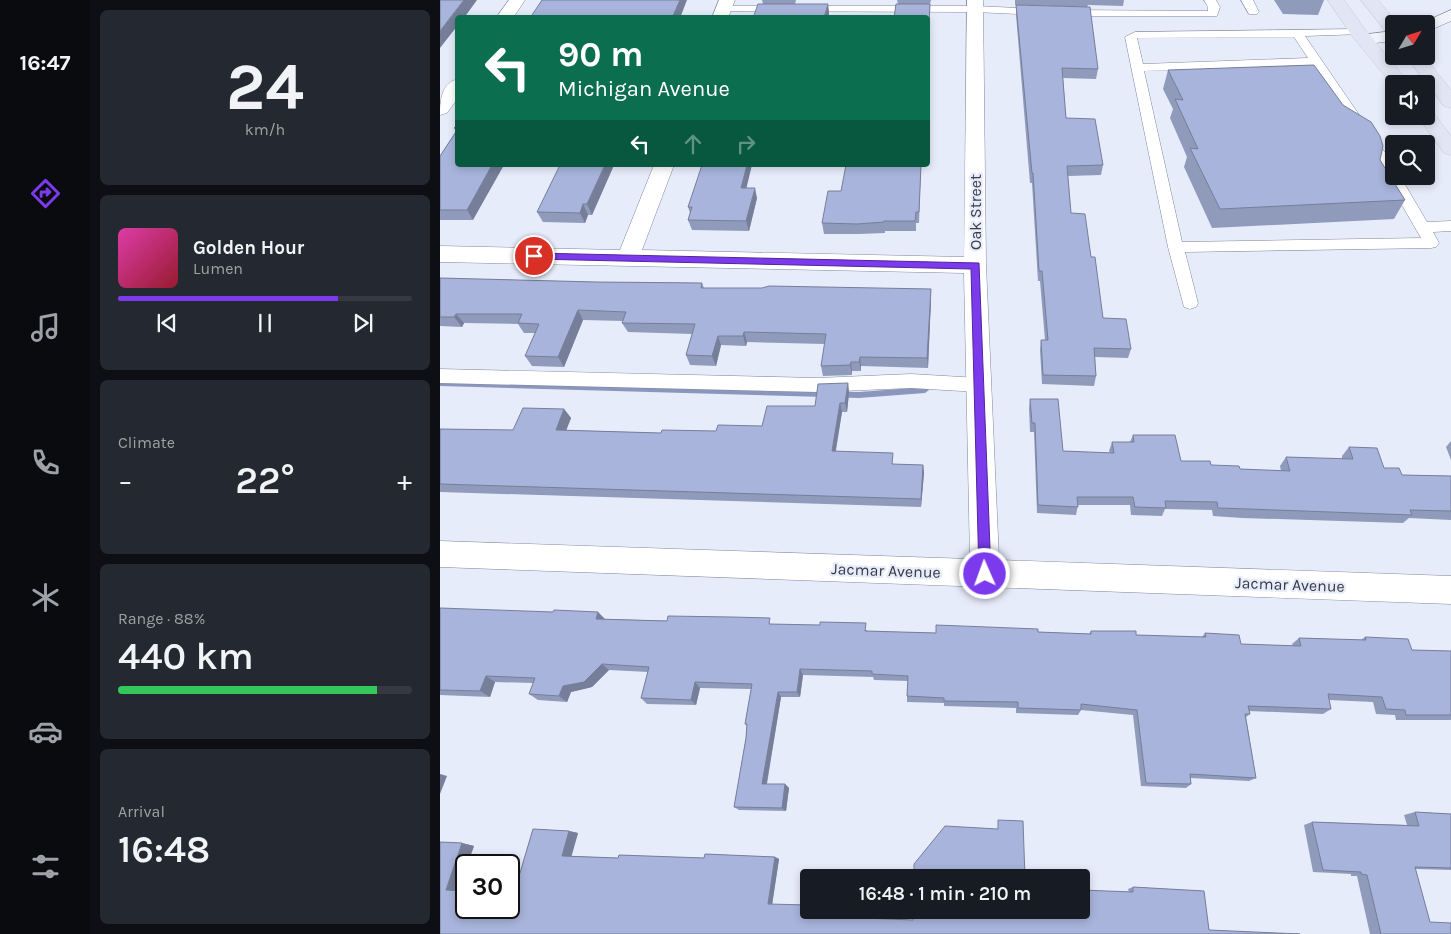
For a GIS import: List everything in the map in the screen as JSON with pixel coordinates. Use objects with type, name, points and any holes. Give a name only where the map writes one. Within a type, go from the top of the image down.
[{"type":"main road","points":[[1336,0],[1394,75]]},
{"type":"main road","points":[[1369,0],[1385,19]]},
{"type":"main road","points":[[1422,65],[1451,102]]},
{"type":"main road","points":[[1433,125],[1451,149]]},
{"type":"street","points":[[506,15],[517,0]]},
{"type":"street","name":"Oak Street","points":[[975,4],[975,266],[985,574]]},
{"type":"street","points":[[1435,23],[1451,15]]},
{"type":"street","points":[[1362,35],[1385,36]]},
{"type":"street","points":[[440,108],[455,88]]},
{"type":"street","points":[[628,258],[663,167]]},
{"type":"street","points":[[440,254],[975,266]]},
{"type":"street","name":"Jacmar Avenue","points":[[440,554],[1451,590]]},
{"type":"lane","points":[[723,9],[837,4],[975,4],[1054,12],[1213,14],[1214,7],[1210,0]]},
{"type":"lane","points":[[1247,0],[1253,12]]},
{"type":"lane","points":[[1176,247],[1432,243],[1383,160],[1297,33]]},
{"type":"lane","points":[[1190,303],[1176,247],[1131,37],[1135,35],[1297,33],[1362,35]]},
{"type":"lane","points":[[1138,68],[1316,61]]},
{"type":"lane","points":[[1423,227],[1451,226]]},
{"type":"lane","points":[[440,376],[818,385],[911,381],[979,385]]},
{"type":"building","points":[[440,0],[464,0],[440,31]]},
{"type":"building","points":[[542,0],[680,0],[673,15],[532,15]]},
{"type":"building","points":[[758,4],[828,4],[825,15],[754,15]]},
{"type":"building","points":[[896,4],[930,4],[929,15],[894,15]]},
{"type":"building","points":[[1016,5],[1090,7],[1098,69],[1062,68],[1066,118],[1095,119],[1103,165],[1067,166],[1071,213],[1085,214],[1091,257],[1095,257],[1103,318],[1126,319],[1131,349],[1094,348],[1096,376],[1043,375],[1041,340],[1048,340],[1042,271],[1039,271],[1033,173]]},
{"type":"building","points":[[1314,65],[1343,105],[1371,122],[1380,136],[1383,146],[1380,160],[1385,168],[1385,185],[1396,185],[1405,200],[1220,209],[1190,148],[1198,149],[1175,99],[1183,100],[1168,70]]},
{"type":"building","points":[[455,134],[455,167],[491,167],[467,210],[440,210],[440,156]]},
{"type":"building","points":[[559,167],[604,167],[587,204],[583,204],[580,213],[537,212]]},
{"type":"building","points":[[701,167],[746,167],[741,188],[755,188],[746,221],[688,220],[692,207],[688,207]]},
{"type":"building","points":[[846,167],[921,167],[919,212],[916,212],[915,221],[884,221],[857,224],[822,223],[828,191],[841,191]]},
{"type":"building","points":[[440,278],[702,283],[701,288],[762,288],[769,286],[931,289],[927,358],[860,357],[859,362],[851,362],[850,365],[821,366],[826,334],[744,332],[743,336],[718,336],[712,356],[686,355],[695,324],[622,323],[626,312],[578,310],[558,357],[525,356],[539,324],[518,323],[522,314],[456,314],[454,317],[440,317]]},
{"type":"building","points":[[848,383],[845,403],[840,403],[832,451],[893,453],[892,464],[923,465],[921,499],[440,484],[440,429],[513,430],[523,408],[564,409],[556,430],[661,433],[662,430],[716,431],[718,425],[762,426],[767,406],[815,406],[818,384]]},
{"type":"building","points":[[1030,399],[1058,399],[1063,451],[1114,453],[1112,442],[1134,442],[1133,435],[1175,435],[1181,461],[1210,461],[1211,465],[1239,466],[1240,469],[1290,471],[1286,457],[1353,459],[1349,447],[1377,448],[1384,468],[1399,468],[1402,475],[1451,476],[1451,511],[1410,510],[1412,515],[1218,508],[1217,502],[1165,501],[1166,508],[1135,507],[1133,497],[1077,497],[1078,507],[1038,505],[1035,423],[1032,423]]},
{"type":"building","points":[[440,608],[598,612],[596,619],[667,621],[668,616],[770,618],[769,624],[820,625],[820,622],[866,623],[865,631],[936,633],[936,625],[1038,629],[1038,632],[1091,634],[1091,631],[1136,631],[1136,635],[1206,637],[1205,633],[1239,635],[1241,644],[1301,646],[1299,638],[1366,640],[1365,637],[1408,639],[1412,650],[1451,651],[1451,715],[1406,715],[1405,710],[1386,709],[1382,697],[1328,694],[1331,709],[1248,706],[1250,714],[1245,714],[1256,778],[1190,774],[1191,784],[1146,783],[1137,710],[1081,704],[1081,710],[1018,708],[1018,702],[944,701],[944,698],[907,696],[908,676],[872,674],[872,671],[800,669],[797,692],[778,692],[762,784],[785,784],[782,808],[734,807],[746,738],[747,724],[745,724],[752,684],[695,682],[691,700],[641,698],[649,667],[602,664],[584,682],[563,686],[559,696],[529,694],[535,678],[486,676],[480,691],[440,690]]},
{"type":"building","points":[[1415,812],[1451,814],[1451,868],[1415,867],[1430,922],[1451,923],[1451,934],[1381,934],[1367,875],[1361,874],[1361,872],[1323,870],[1312,822],[1419,826]]},
{"type":"building","points":[[998,820],[1023,821],[1025,869],[914,869],[914,864],[945,826],[998,829]]},
{"type":"building","points":[[533,829],[569,831],[562,856],[618,858],[619,855],[704,858],[705,854],[775,857],[768,904],[800,905],[800,919],[1090,919],[1090,890],[1133,892],[1133,887],[1204,891],[1209,930],[1300,934],[440,934],[440,842],[462,843],[458,854],[455,854],[455,864],[446,890],[455,890],[455,919],[520,919],[520,873]]},
{"type":"waterway","points":[[440,383],[859,395],[925,390]]},
{"type":"route","points":[[534,256],[975,266],[985,574]]}]
